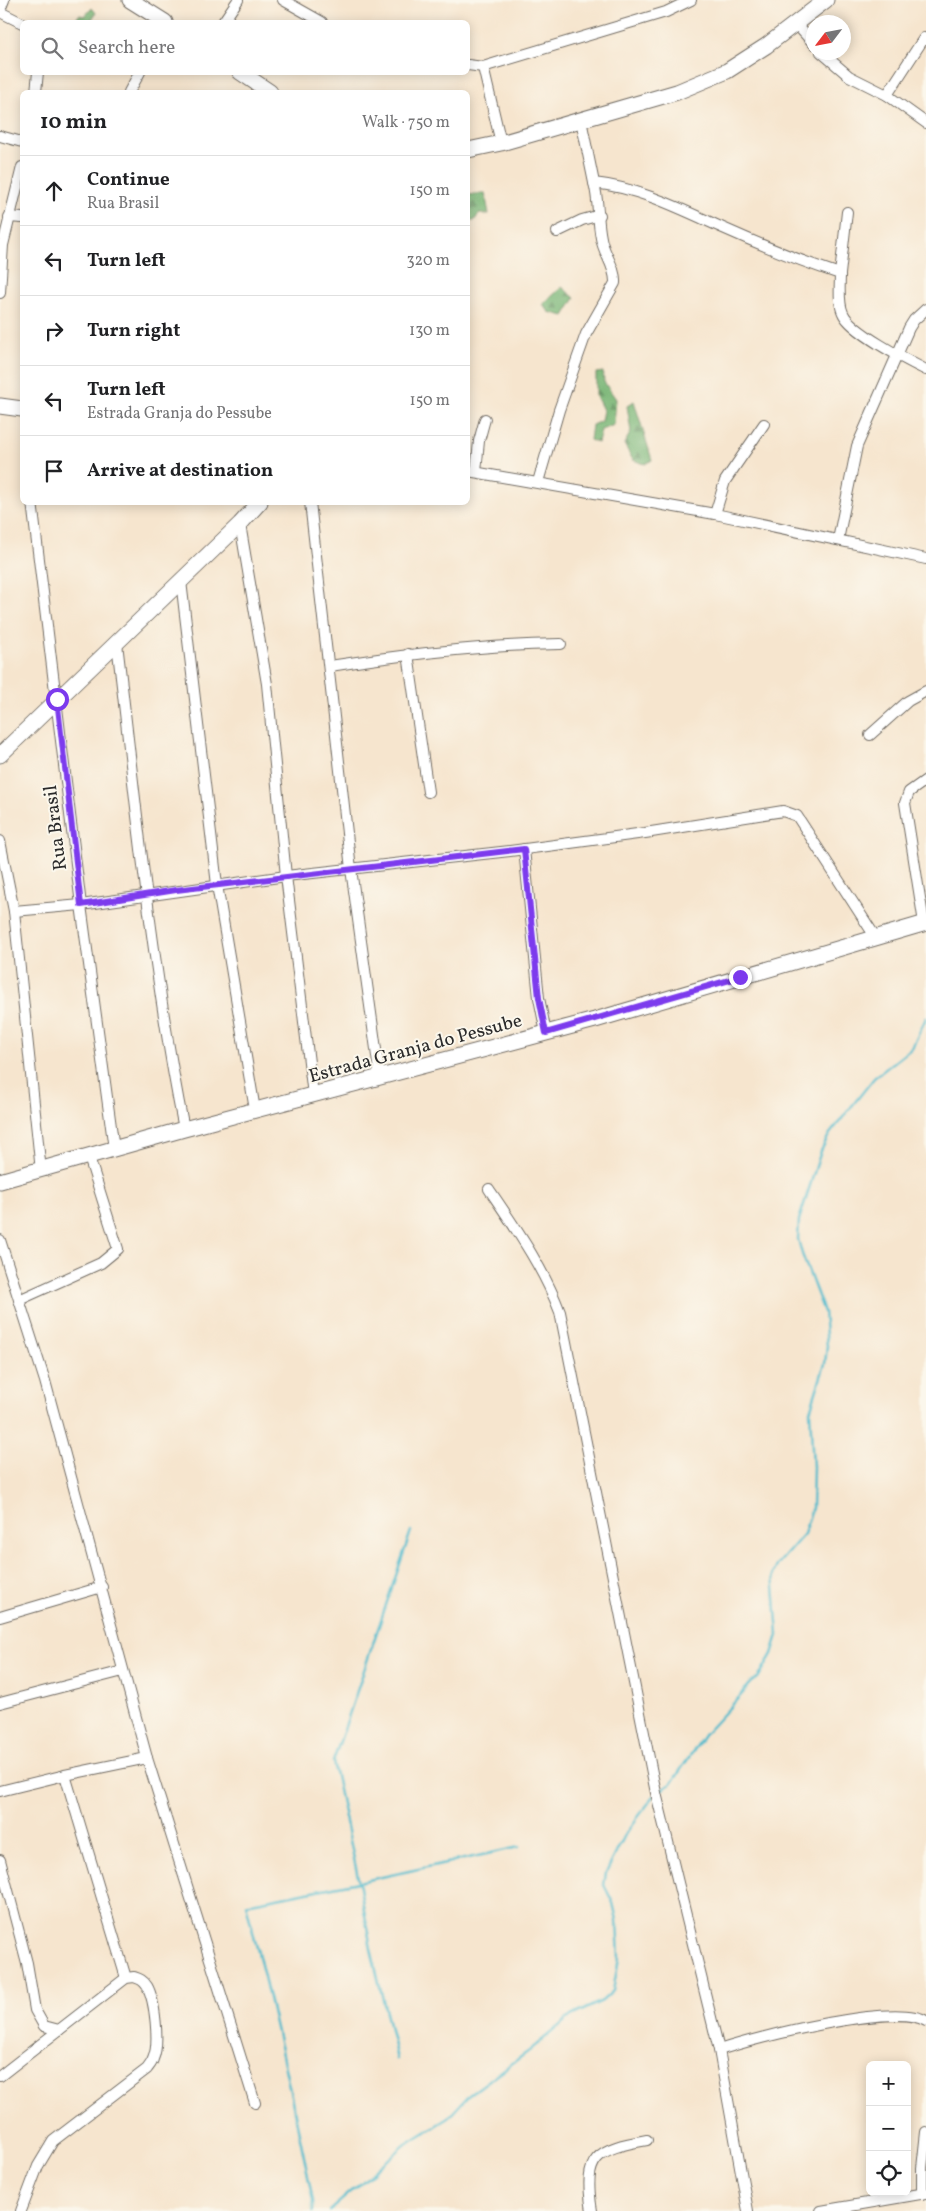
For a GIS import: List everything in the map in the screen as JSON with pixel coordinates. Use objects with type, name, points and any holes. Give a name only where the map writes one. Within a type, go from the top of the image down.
[{"type":"main road","points":[[130,0],[162,20]]},
{"type":"main road","points":[[471,152],[669,95],[727,71],[796,24],[826,0]]},
{"type":"main road","points":[[244,75],[267,90]]},
{"type":"main road","points":[[0,406],[20,409]]},
{"type":"main road","points":[[0,755],[240,524],[257,505]]},
{"type":"main road","name":"Estrada Granja do Pessube","points":[[0,1181],[41,1171],[184,1129],[546,1033],[925,923]]},
{"type":"street","points":[[4,0],[0,11],[20,22]]},
{"type":"street","points":[[224,20],[238,0]]},
{"type":"street","points":[[283,0],[318,20]]},
{"type":"street","points":[[470,65],[483,67],[666,12],[691,0]]},
{"type":"street","points":[[796,24],[806,35]]},
{"type":"street","points":[[886,95],[925,37]]},
{"type":"street","points":[[830,60],[849,76],[886,95],[926,123]]},
{"type":"street","points":[[483,67],[501,143]]},
{"type":"street","points":[[36,90],[38,75]]},
{"type":"street","points":[[130,90],[138,75]]},
{"type":"street","points":[[538,482],[559,410],[586,334],[615,283],[615,275],[601,238],[600,215],[581,120]]},
{"type":"street","points":[[0,136],[20,141]]},
{"type":"street","points":[[0,293],[1,245],[20,175]]},
{"type":"street","points":[[594,183],[631,189],[754,242],[840,274]]},
{"type":"street","points":[[847,212],[840,274],[842,312],[847,320],[897,355],[926,370]]},
{"type":"street","points":[[557,232],[582,220],[600,215]]},
{"type":"street","points":[[9,217],[20,218]]},
{"type":"street","points":[[838,540],[857,446],[914,320],[926,309]]},
{"type":"street","points":[[485,419],[472,471],[715,514],[926,559]]},
{"type":"street","points":[[715,514],[725,481],[764,424]]},
{"type":"street","name":"Rua Brasil","points":[[32,505],[81,905],[114,1149]]},
{"type":"street","points":[[310,505],[330,666],[351,869],[380,1078]]},
{"type":"street","points":[[240,524],[267,684],[286,876],[313,1095]]},
{"type":"street","points":[[181,581],[217,885],[255,1110]]},
{"type":"street","points":[[117,643],[147,894],[171,1063],[184,1129]]},
{"type":"street","points":[[330,666],[408,654],[501,645],[561,644]]},
{"type":"street","points":[[408,654],[428,792]]},
{"type":"street","points":[[870,735],[908,701],[926,691]]},
{"type":"street","points":[[925,923],[905,803],[909,792],[926,780]]},
{"type":"street","points":[[14,911],[81,905],[147,894],[286,876],[524,849],[645,833],[768,812],[791,812],[797,816],[876,938]]},
{"type":"street","points":[[0,841],[14,911],[41,1171]]},
{"type":"street","points":[[524,849],[539,998],[546,1033]]},
{"type":"street","points":[[19,1300],[101,1264],[118,1249],[90,1156]]},
{"type":"street","points":[[489,1189],[533,1254],[550,1286],[560,1312],[656,1793],[719,2050],[748,2211]]},
{"type":"street","points":[[0,1240],[46,1381],[147,1758],[255,2103]]},
{"type":"street","points":[[0,1616],[102,1587]]},
{"type":"street","points":[[0,1703],[123,1671]]},
{"type":"street","points":[[0,1791],[147,1758]]},
{"type":"street","points":[[65,1775],[126,1978]]},
{"type":"street","points":[[0,1860],[28,1963],[35,2010],[44,2026],[59,2030]]},
{"type":"street","points":[[0,2076],[126,1978],[134,1977],[142,1980],[152,1999],[156,2047],[153,2059],[146,2069],[53,2141],[38,2166],[21,2211]]},
{"type":"street","points":[[719,2050],[793,2030],[888,2015],[908,2014],[926,2021]]},
{"type":"street","points":[[821,2211],[852,2208],[924,2193],[922,2168],[926,2132]]},
{"type":"street","points":[[592,2211],[589,2173],[592,2162],[601,2153],[617,2145],[647,2140]]},
{"type":"green space","points":[[92,8],[96,13],[93,20],[75,20],[79,15],[85,16]]},
{"type":"green space","points":[[485,193],[489,214],[479,214],[474,221],[470,221],[470,195]]},
{"type":"green space","points":[[562,287],[575,298],[564,316],[549,312],[543,304]]},
{"type":"green space","points":[[603,372],[604,382],[616,399],[614,425],[601,430],[598,443],[590,440],[592,425],[601,421],[603,410],[596,396],[596,373]]},
{"type":"green space","points":[[634,401],[652,460],[645,464],[633,460],[624,444],[631,432],[627,406]]},
{"type":"waterway","points":[[658,1792],[671,1784],[705,1734],[743,1693],[748,1685],[758,1678],[772,1654],[778,1635],[773,1574],[778,1564],[804,1534],[812,1508],[813,1467],[810,1411],[825,1364],[827,1346],[824,1312],[798,1239],[799,1220],[821,1151],[829,1135],[874,1078],[912,1048],[926,1018]]},
{"type":"waterway","points":[[397,2059],[371,1949],[359,1882],[333,1762],[411,1531]]},
{"type":"waterway","points":[[329,2211],[406,2144],[448,2118],[469,2095],[529,2051],[571,2016],[602,2001],[613,1991],[619,1958],[617,1920],[613,1903],[604,1885],[606,1873],[626,1833],[654,1796]]},
{"type":"waterway","points":[[313,2211],[313,2201],[290,2089],[246,1904],[359,1882],[519,1847]]},
{"type":"route","points":[[57,699],[81,905],[176,890],[286,876],[524,849],[539,998],[546,1033],[740,977]]}]
